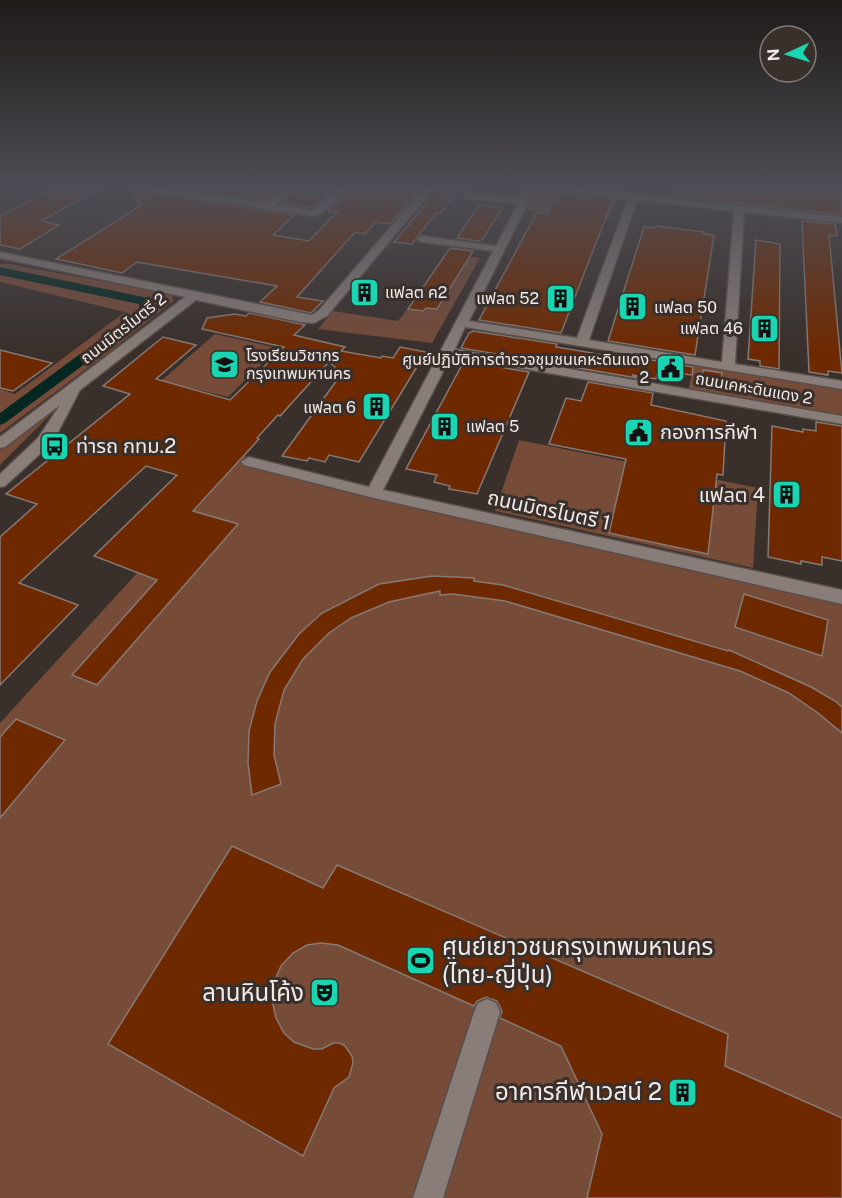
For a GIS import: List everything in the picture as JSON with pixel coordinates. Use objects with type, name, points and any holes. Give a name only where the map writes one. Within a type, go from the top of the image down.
[{"type":"street","points":[[0,255],[300,318],[318,317],[383,242]]},
{"type":"street","points":[[444,242],[498,249]]},
{"type":"street","points":[[374,493],[502,242]]},
{"type":"street","points":[[582,343],[618,242]]},
{"type":"street","points":[[728,367],[737,242]]},
{"type":"street","name":"ถนนมิตรไมตรี 2","points":[[0,444],[195,295]]},
{"type":"street","name":"ถนนเคหะดินแดง 2","points":[[462,323],[582,343],[686,377],[842,420]]},
{"type":"street","name":"ถนนเคหะดินแดง 2","points":[[447,351],[686,377],[728,367],[842,385]]},
{"type":"street","name":"ถนนมิตรไมตรี 2","points":[[0,482],[48,438],[73,390]]},
{"type":"street","name":"ถนนมิตรไมตรี 1","points":[[249,462],[374,493],[842,597]]},
{"type":"street","points":[[428,1198],[487,1012]]},
{"type":"shaded area","points":[[450,254],[480,258],[432,343],[318,329],[333,311],[398,321]]},
{"type":"shaded area","points":[[0,264],[172,294],[173,301],[108,353],[0,433],[0,389],[15,394],[125,312],[0,282]]},
{"type":"shaded area","points":[[215,334],[278,348],[228,397],[161,381]]},
{"type":"shaded area","points":[[694,364],[842,388],[842,417],[688,391]]},
{"type":"shaded area","points":[[58,403],[62,403],[0,465],[0,450]]},
{"type":"shaded area","points":[[519,440],[758,488],[753,568],[495,511]]},
{"type":"shaded area","name":"ศูนย์เยาวชนกรุงเทพมหานคร (ไทย-ญี่ปุ่น)","points":[[244,456],[842,600],[842,1198],[0,1198],[0,723]]},
{"type":"building","points":[[0,242],[32,242],[20,249],[0,245]]},
{"type":"building","points":[[83,242],[346,242],[297,297],[323,301],[311,313],[260,302],[277,286],[137,262],[122,273],[56,259]]},
{"type":"building","points":[[521,242],[596,242],[561,333],[479,320]]},
{"type":"building","points":[[639,242],[713,242],[695,355],[608,341]]},
{"type":"building","points":[[756,242],[780,244],[779,369],[760,366],[760,361],[748,359]]},
{"type":"building","points":[[803,242],[830,242],[842,373],[828,371],[828,375],[809,372]]},
{"type":"building","points":[[450,248],[473,251],[437,309],[426,308],[423,311],[408,309]]},
{"type":"building","points":[[249,313],[305,325],[294,335],[345,347],[341,351],[381,358],[382,356],[393,358],[400,347],[426,352],[359,462],[329,455],[325,462],[282,456],[342,373],[329,362],[257,438],[259,439],[193,511],[238,524],[97,685],[72,675],[157,580],[94,556],[177,475],[146,466],[19,583],[78,605],[0,685],[0,537],[37,504],[6,494],[130,394],[103,386],[163,337],[196,345],[156,379],[230,400],[284,347],[202,329],[207,318],[235,314],[246,316]]},
{"type":"building","points":[[473,331],[557,344],[556,347],[604,355],[605,352],[693,367],[692,375],[658,371],[656,379],[632,375],[637,378],[461,348],[469,333]]},
{"type":"building","points":[[0,350],[52,363],[13,391],[0,388]]},
{"type":"building","name":"แฟลต 5","points":[[464,361],[529,372],[477,494],[449,489],[450,486],[434,482],[437,475],[406,469]]},
{"type":"building","points":[[703,370],[722,373],[720,390],[701,387]]},
{"type":"building","points":[[588,382],[653,393],[651,405],[726,421],[723,475],[717,474],[708,554],[609,533],[626,459],[549,444],[566,398],[581,401]]},
{"type":"building","name":"แฟลต 4","points":[[816,422],[842,426],[842,561],[822,557],[822,565],[801,561],[801,564],[768,557],[772,426],[803,432],[803,429],[816,431]]},
{"type":"building","points":[[432,576],[474,578],[474,581],[503,585],[729,650],[811,687],[835,701],[842,707],[842,733],[789,693],[740,671],[505,601],[453,594],[440,595],[440,591],[389,602],[351,618],[329,633],[303,659],[284,690],[275,724],[274,755],[281,784],[252,795],[248,763],[249,731],[257,701],[270,672],[299,634],[322,613],[379,584]]},
{"type":"building","points":[[744,594],[828,620],[822,656],[735,627]]},
{"type":"building","points":[[16,719],[65,740],[0,818],[0,737]]},
{"type":"building","points":[[232,846],[323,888],[337,865],[728,1034],[725,1066],[842,1118],[842,1198],[587,1198],[602,1134],[561,1046],[500,1018],[502,1011],[497,1001],[486,997],[477,1001],[474,1006],[338,945],[321,943],[307,945],[293,953],[281,966],[274,982],[272,1000],[276,1018],[284,1033],[294,1042],[313,1049],[322,1049],[333,1043],[340,1043],[352,1056],[353,1063],[349,1077],[334,1088],[303,1156],[108,1044]]},
{"type":"waterway","points":[[0,271],[144,301],[145,312],[93,352]]},
{"type":"waterway","points":[[0,420],[85,357]]},
{"type":"place","name":"แฟลต ค2","points":[[364,292]]},
{"type":"place","name":"แฟลต 52","points":[[560,298]]},
{"type":"place","name":"แฟลต 50","points":[[633,307]]},
{"type":"place","name":"แฟลต 46","points":[[764,328]]},
{"type":"place","name":"โรงเรียนวิชากร กรุงเทพมหานคร","points":[[225,364]]},
{"type":"place","name":"ศูนย์ปฏิบัติการตำรวจชุมชนเคหะดินแดง 2","points":[[670,368]]},
{"type":"place","name":"แฟลต 6","points":[[377,407]]},
{"type":"place","name":"แฟลต 5","points":[[445,426]]},
{"type":"place","name":"กองการกีฬา","points":[[639,432]]},
{"type":"place","name":"ท่ารถ กทม.2","points":[[55,446]]},
{"type":"place","name":"แฟลต 4","points":[[786,495]]},
{"type":"place","name":"ศูนย์เยาวชนกรุงเทพมหานคร (ไทย-ญี่ปุ่น)","points":[[421,961]]},
{"type":"place","name":"ลานหินโค้ง","points":[[325,993]]},
{"type":"place","name":"อาคารกีฬาเวสน์ 2","points":[[683,1092]]}]
